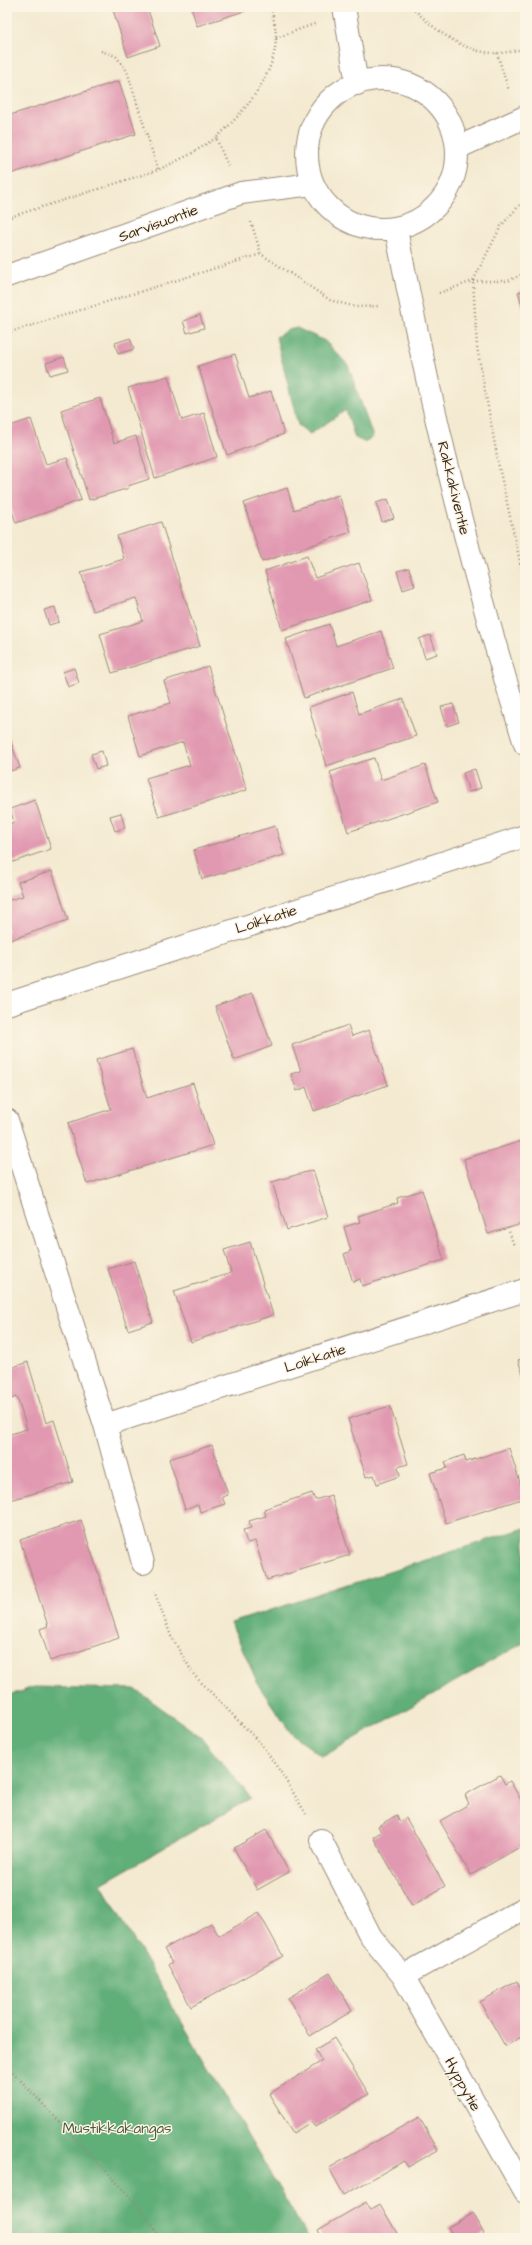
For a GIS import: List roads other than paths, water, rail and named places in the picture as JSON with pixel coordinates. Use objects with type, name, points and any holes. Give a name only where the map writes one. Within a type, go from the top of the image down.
[{"type":"street","points":[[344,7],[358,84]]},
{"type":"street","points":[[380,79],[402,82],[423,91],[440,107],[452,126],[456,148],[455,170],[448,190],[434,208],[417,221],[396,228],[370,229],[346,221],[326,205],[313,184],[307,160],[309,136],[319,113],[336,95],[358,84],[380,79]]},
{"type":"street","points":[[456,148],[525,117]]},
{"type":"street","name":"Sarvisuontie","points":[[7,276],[77,253],[241,193],[313,184]]},
{"type":"street","name":"Rakkakiventie","points":[[396,228],[410,304],[461,519],[525,744]]},
{"type":"street","name":"Loikkatie","points":[[7,1004],[525,836]]},
{"type":"street","points":[[7,1120],[106,1426],[143,1562]]},
{"type":"street","name":"Loikkatie","points":[[106,1426],[525,1290]]},
{"type":"street","name":"Hyppytie","points":[[321,1840],[371,1937],[403,1976],[525,2192]]},
{"type":"street","points":[[403,1976],[525,1908]]},
{"type":"park label","name":"Mustikkakangas","points":[[117,2128]]}]
